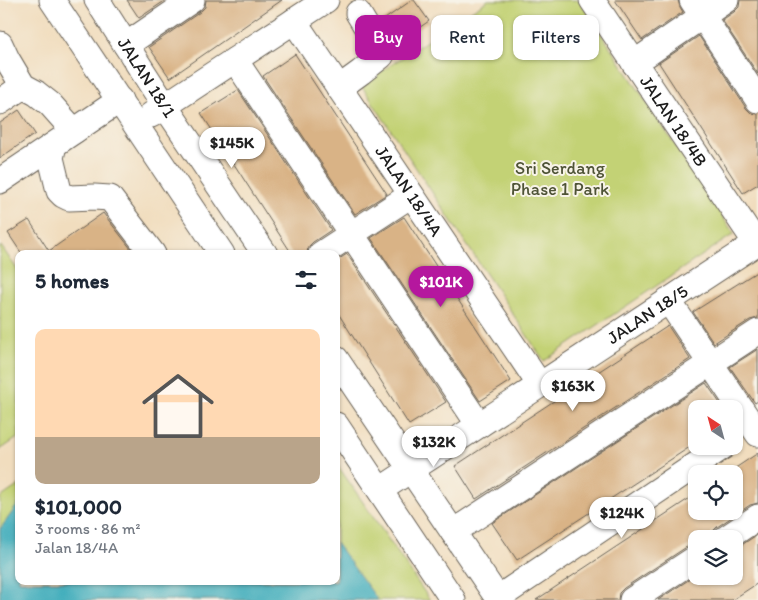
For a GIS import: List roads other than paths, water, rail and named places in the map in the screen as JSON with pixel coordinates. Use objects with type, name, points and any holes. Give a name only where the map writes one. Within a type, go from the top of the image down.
[{"type":"street","points":[[52,0],[219,250]]},
{"type":"street","name":"JALAN 18/1","points":[[97,0],[262,250]]},
{"type":"street","points":[[126,44],[192,0]]},
{"type":"street","points":[[136,125],[326,0]]},
{"type":"street","name":"JALAN 18/4B","points":[[592,0],[757,242]]},
{"type":"street","points":[[634,63],[697,8],[726,0]]},
{"type":"street","points":[[697,8],[758,100]]},
{"type":"street","points":[[339,88],[381,56],[378,46],[358,13]]},
{"type":"street","name":"JALAN 18/4A","points":[[294,22],[540,385]]},
{"type":"street","points":[[2,56],[22,86],[36,93],[50,104],[64,138]]},
{"type":"street","points":[[235,60],[479,425]]},
{"type":"street","points":[[0,102],[22,86]]},
{"type":"street","points":[[0,181],[120,100]]},
{"type":"street","points":[[64,138],[52,158],[59,190],[69,198],[110,198],[150,250]]},
{"type":"street","points":[[328,250],[411,195]]},
{"type":"street","name":"JALAN 18/5","points":[[380,490],[757,242]]},
{"type":"street","points":[[668,300],[710,363],[751,431]]},
{"type":"street","points":[[453,532],[758,332]]},
{"type":"street","points":[[340,365],[498,599],[711,455]]},
{"type":"street","points":[[340,431],[453,600]]},
{"type":"street","points":[[739,530],[758,518]]},
{"type":"street","points":[[632,600],[688,563]]},
{"type":"water","points":[[15,508],[15,585],[340,585],[340,548],[378,600],[0,600],[0,529]]},
{"type":"park label","name":"Sri Serdang Phase 1 Park","points":[[560,178]]}]
